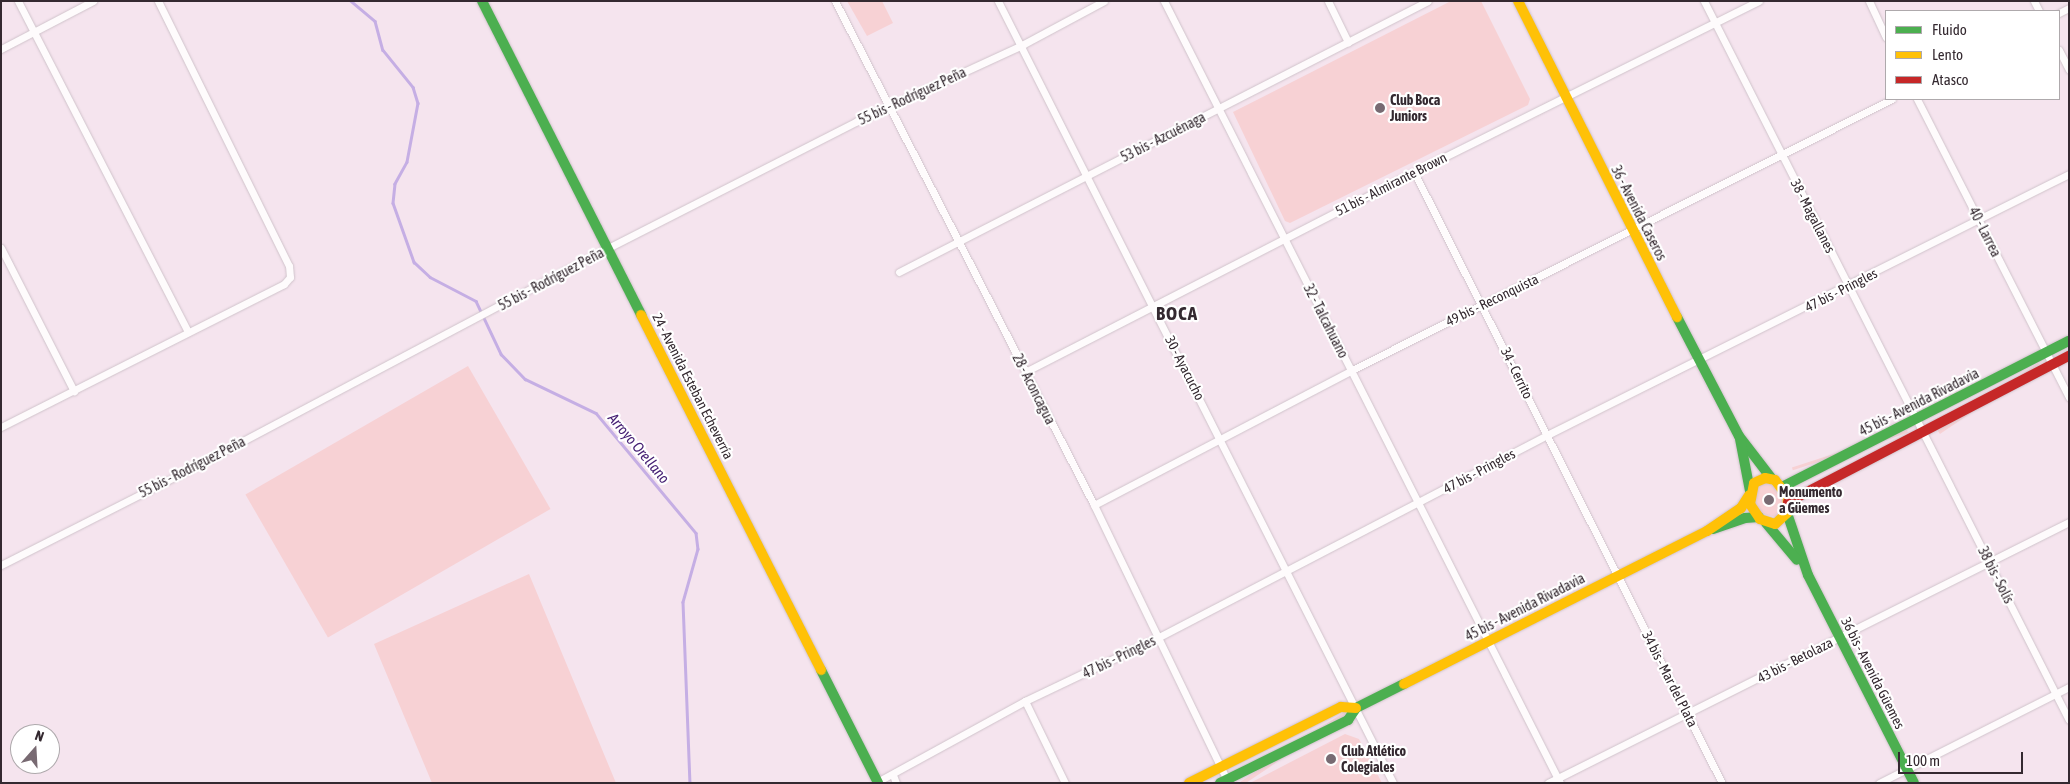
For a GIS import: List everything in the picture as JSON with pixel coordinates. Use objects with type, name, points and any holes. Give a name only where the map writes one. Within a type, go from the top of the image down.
[{"type":"main road","name":"24 - Avenida Esteban Echeverría","points":[[482,1],[878,783]]},
{"type":"main road","name":"36 - Avenida Caseros","points":[[1518,1],[1632,231],[1739,436],[1772,479]]},
{"type":"main road","name":"45 bis - Avenida Rivadavia","points":[[1782,487],[2069,341]]},
{"type":"main road","name":"45 bis - Avenida Rivadavia","points":[[1788,502],[1922,430],[2069,356]]},
{"type":"main road","name":"36 - Avenida Caseros","points":[[1739,436],[1748,471],[1750,494]]},
{"type":"main road","points":[[1759,479],[1772,479],[1782,487],[1788,502],[1787,513],[1775,524],[1760,518],[1750,504],[1750,494],[1759,479]]},
{"type":"main road","name":"45 bis - Avenida Rivadavia","points":[[1225,782],[1348,720],[1356,708],[1707,531],[1741,508],[1750,494]]},
{"type":"main road","name":"36 bis - Avenida Güemes","points":[[1787,513],[1808,575],[1914,783]]},
{"type":"main road","name":"45 bis - Avenida Rivadavia","points":[[1707,531],[1745,518],[1760,518]]},
{"type":"main road","name":"36 bis - Avenida Güemes","points":[[1760,518],[1776,531],[1808,575]]},
{"type":"main road","name":"45 bis - Avenida Rivadavia","points":[[1189,783],[1341,707],[1356,708]]},
{"type":"street","points":[[18,1],[188,332]]},
{"type":"street","points":[[1,49],[93,1]]},
{"type":"street","points":[[1,427],[284,284],[290,276],[289,266],[158,1]]},
{"type":"street","name":"28 - Aconcagua","points":[[835,1],[1094,505],[1159,637],[1220,767],[1225,782]]},
{"type":"street","name":"30 - Ayacucho","points":[[998,1],[1222,439],[1393,783]]},
{"type":"street","name":"55 bis - Rodríguez Peña","points":[[1,565],[476,320],[608,248],[888,107],[1022,45],[1104,1]]},
{"type":"street","name":"32 - Talcahuano","points":[[1164,1],[1558,780]]},
{"type":"street","points":[[1328,1],[1348,42]]},
{"type":"street","name":"53 bis - Azcuénaga","points":[[899,272],[958,240],[1088,176],[1428,1]]},
{"type":"street","name":"38 - Magallanes","points":[[1704,1],[1922,430]]},
{"type":"street","name":"51 bis - Almirante Brown","points":[[1025,372],[1414,172],[1716,24],[1759,1]]},
{"type":"street","points":[[1869,1],[1885,35]]},
{"type":"street","points":[[2060,52],[2069,70]]},
{"type":"street","name":"49 bis - Reconquista","points":[[1094,505],[1352,370],[1890,100]]},
{"type":"street","name":"40 - Larrea","points":[[1918,100],[2069,397]]},
{"type":"street","name":"34 - Cerrito","points":[[1414,172],[1483,305],[1618,576]]},
{"type":"street","name":"47 bis - Pringles","points":[[878,783],[1025,701],[1159,637],[1547,435],[1849,287],[1978,219],[2069,174]]},
{"type":"street","points":[[1,248],[74,391]]},
{"type":"street","name":"38 bis - Solís","points":[[1922,430],[2069,720]]},
{"type":"street","name":"43 bis - Betolaza","points":[[1548,783],[1558,780],[2069,522]]},
{"type":"street","name":"34 bis - Mar del Plata","points":[[1618,576],[1722,783]]},
{"type":"street","points":[[1879,783],[2069,688]]},
{"type":"street","points":[[1025,701],[1065,783]]},
{"type":"street","points":[[893,775],[896,783]]},
{"type":"shaded area","points":[[847,1],[882,1],[893,23],[867,36]]},
{"type":"shaded area","name":"Club Boca Juniors","points":[[1451,1],[1481,1],[1530,99],[1528,105],[1290,223],[1285,221],[1233,112]]},
{"type":"shaded area","points":[[2038,363],[2040,366],[1940,434],[1938,431]]},
{"type":"shaded area","points":[[468,366],[550,509],[328,637],[245,494]]},
{"type":"shaded area","points":[[1907,430],[1908,433],[1793,470],[1792,467]]},
{"type":"shaded area","points":[[1762,483],[1771,483],[1782,495],[1783,509],[1776,517],[1763,514],[1758,509],[1755,501],[1758,488]]},
{"type":"shaded area","points":[[529,574],[616,783],[432,783],[374,644]]},
{"type":"shaded area","points":[[1344,712],[1346,715],[1246,783],[1239,783]]},
{"type":"shaded area","name":"Club Atlético Colegiales","points":[[1345,734],[1359,739],[1382,783],[1250,783]]},
{"type":"waterway","name":"Arroyo Orellano","points":[[351,1],[375,21],[383,50],[413,87],[418,103],[407,162],[395,184],[393,203],[414,262],[430,277],[476,301],[501,354],[525,379],[596,413],[696,533],[698,549],[683,602],[690,783]]},
{"type":"traffic: fast","points":[[482,1],[641,315]]},
{"type":"traffic: fast","points":[[1677,317],[1739,436],[1772,479]]},
{"type":"traffic: fast","points":[[1782,487],[2069,341]]},
{"type":"traffic: fast","points":[[1740,439],[1750,491]]},
{"type":"traffic: fast","points":[[1787,513],[1808,575],[1914,783]]},
{"type":"traffic: fast","points":[[1713,529],[1745,518],[1759,517]]},
{"type":"traffic: fast","points":[[1766,523],[1797,560]]},
{"type":"traffic: fast","points":[[821,670],[878,783]]},
{"type":"traffic: fast","points":[[1220,783],[1348,720],[1356,708],[1404,684]]},
{"type":"traffic: slow","points":[[1518,1],[1677,317]]},
{"type":"traffic: slow","points":[[641,315],[821,670]]},
{"type":"traffic: slow","points":[[1765,478],[1775,480],[1788,497],[1787,513],[1775,524],[1760,519],[1750,504],[1754,483],[1765,478]]},
{"type":"traffic: slow","points":[[1404,684],[1707,531],[1741,508],[1749,495]]},
{"type":"traffic: slow","points":[[1189,783],[1341,707],[1356,708]]},
{"type":"traffic: jam","points":[[1788,502],[2069,356]]},
{"type":"place","name":"Club Boca Juniors","points":[[1380,108]]},
{"type":"place","name":"Monumento a Güemes","points":[[1769,500]]},
{"type":"place","name":"Club Atlético Colegiales","points":[[1331,759]]},
{"type":"district","name":"BOCA","points":[[1177,314]]}]
